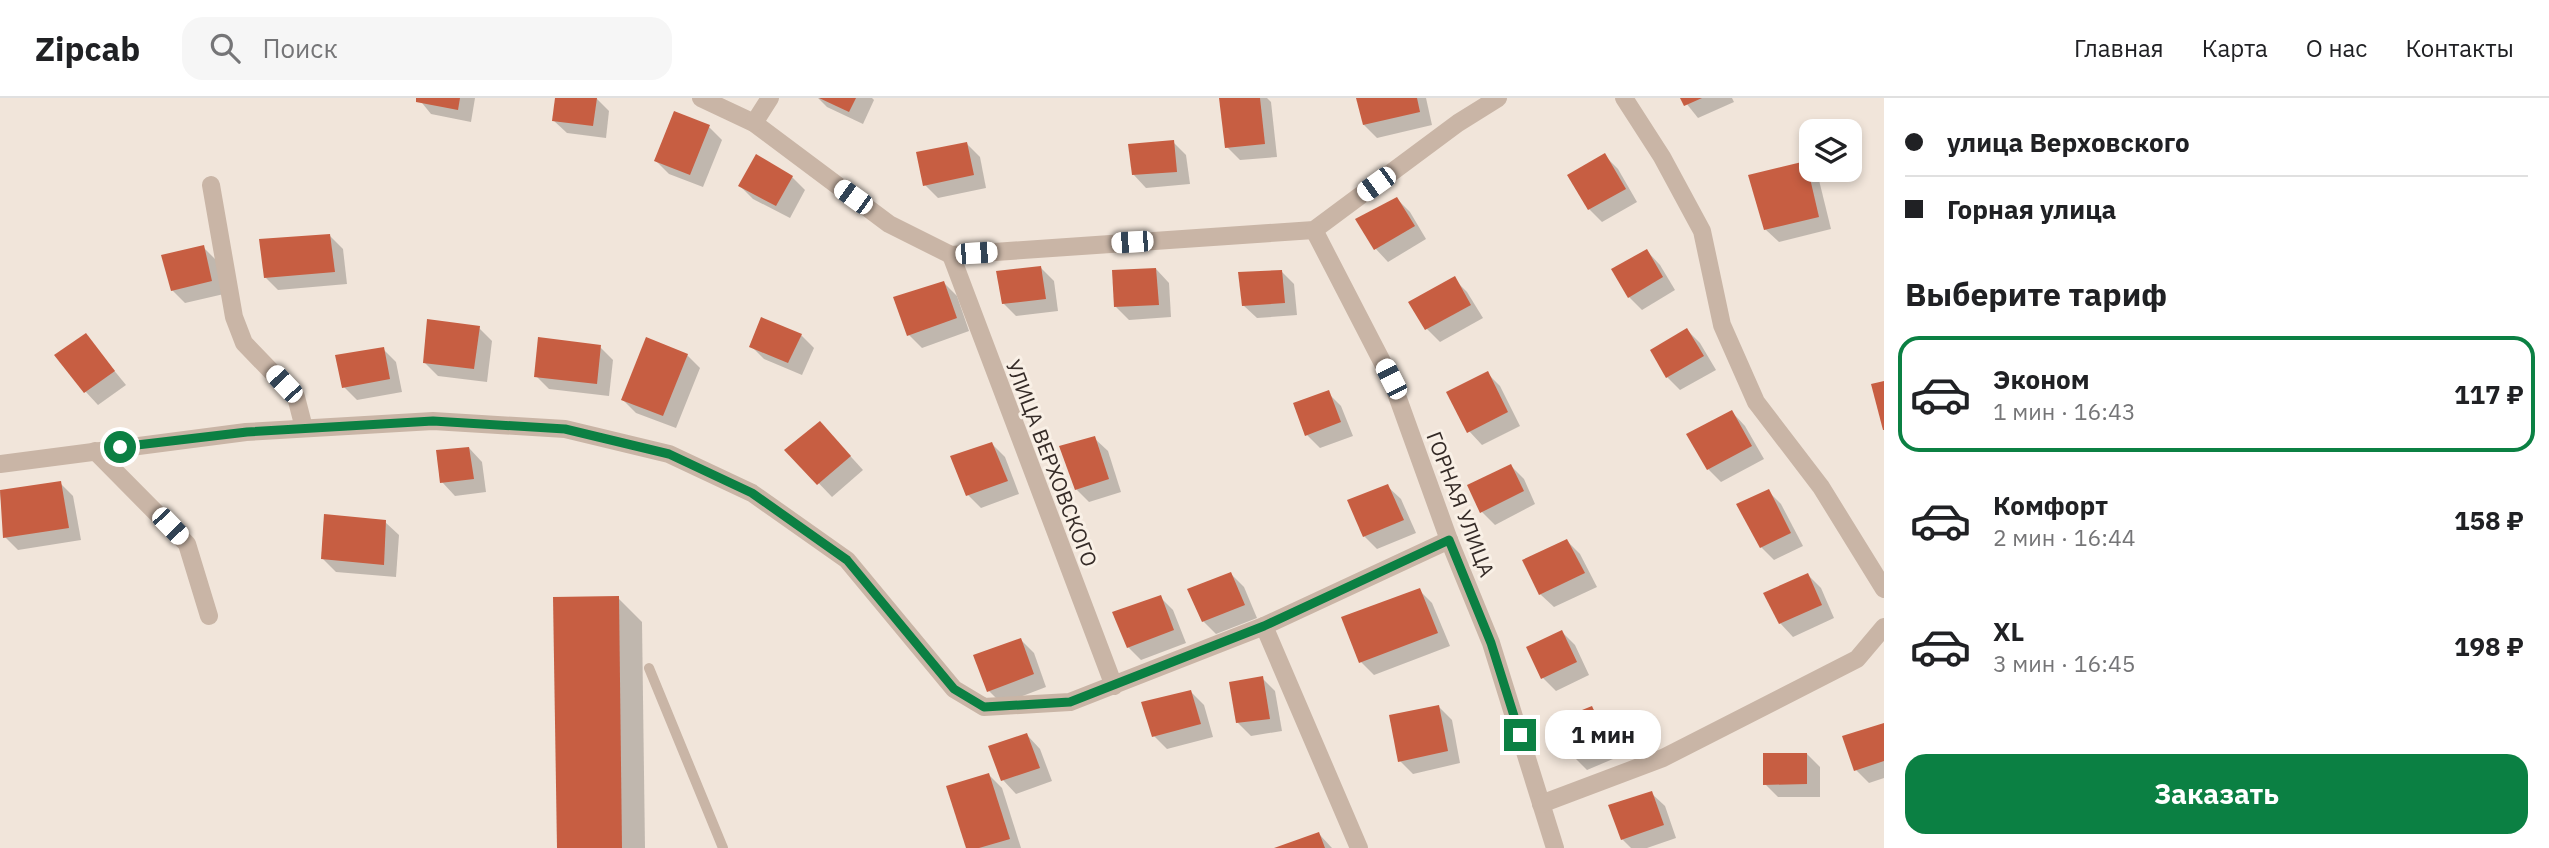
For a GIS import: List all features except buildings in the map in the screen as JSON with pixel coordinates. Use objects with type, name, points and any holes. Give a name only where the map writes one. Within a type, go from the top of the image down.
[{"type":"street","points":[[701,98],[754,123],[889,224],[951,255],[1314,230],[1458,123],[1497,98]]},
{"type":"street","points":[[754,123],[771,98]]},
{"type":"street","points":[[1624,98],[1702,231],[1723,326],[1756,402],[1821,487],[1884,589]]},
{"type":"street","points":[[211,185],[234,317],[244,343],[296,397],[304,428]]},
{"type":"street","name":"ГОРНАЯ УЛИЦА","points":[[1314,230],[1391,379],[1449,540],[1491,643],[1555,848]]},
{"type":"street","name":"УЛИЦА ВЕРХОВСКОГО","points":[[951,255],[1114,687]]},
{"type":"street","points":[[0,464],[247,432],[433,421],[565,429],[669,454],[752,493],[847,560],[954,689],[984,707],[1070,702],[1114,687],[1264,626],[1449,540]]},
{"type":"street","points":[[95,451],[187,544],[209,616]]},
{"type":"street","points":[[1264,626],[1359,848]]},
{"type":"street","points":[[1541,804],[1663,758],[1857,659],[1884,627]]},
{"type":"lane","points":[[649,668],[723,848]]},
{"type":"route","points":[[120,447],[247,432],[433,421],[565,429],[669,454],[752,493],[847,560],[954,689],[984,707],[1070,702],[1114,687],[1264,626],[1449,540],[1491,643],[1520,735]]}]
